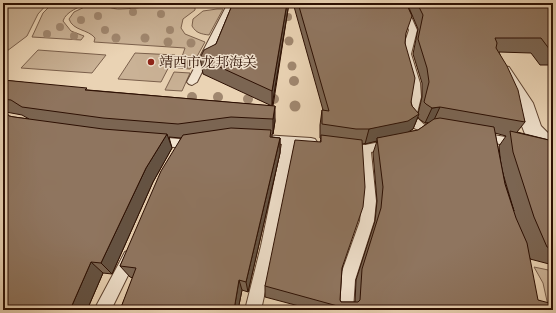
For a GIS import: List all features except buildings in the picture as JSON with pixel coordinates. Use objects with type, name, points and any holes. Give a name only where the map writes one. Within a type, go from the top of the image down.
[{"type":"street","points":[[496,62],[523,103],[532,129],[548,147]]},
{"type":"lane","points":[[192,82],[232,3]]},
{"type":"lane","points":[[401,3],[413,30],[406,54],[415,83],[416,97],[411,117],[413,122],[423,130]]},
{"type":"lane","points":[[468,134],[531,146],[548,147]]},
{"type":"lane","points":[[248,138],[323,144]]},
{"type":"lane","points":[[491,139],[492,154]]},
{"type":"lane","points":[[143,141],[183,144],[207,141]]},
{"type":"lane","points":[[253,310],[268,246],[289,141]]},
{"type":"lane","points":[[338,146],[365,149],[401,141]]},
{"type":"lane","points":[[176,157],[183,144]]},
{"type":"lane","points":[[345,310],[347,280],[367,221],[369,201],[365,149]]},
{"type":"lane","points":[[102,310],[124,270],[135,245]]},
{"type":"shaded area","points":[[3,3],[48,3],[38,14],[27,36],[3,54]]},
{"type":"shaded area","points":[[53,3],[88,3],[70,12],[63,21],[71,31],[84,36],[81,40],[32,37],[43,13]]},
{"type":"shaded area","points":[[93,3],[117,9],[179,4],[195,7],[195,10],[183,19],[181,28],[185,34],[205,42],[190,69],[178,68],[185,48],[94,42],[95,38],[92,35],[74,26],[69,19],[74,12]]},
{"type":"shaded area","points":[[223,9],[209,35],[197,32],[192,26],[193,19],[203,11]]},
{"type":"shaded area","points":[[38,50],[106,55],[92,73],[21,68]]},
{"type":"shaded area","points":[[135,53],[175,55],[161,82],[118,79]]},
{"type":"shaded area","points":[[174,72],[190,73],[182,91],[165,90]]},
{"type":"shaded area","points":[[534,267],[553,271],[553,310],[549,310],[543,283]]},
{"type":"place","name":"靖西市龙邦海关","points":[[151,62]]}]
